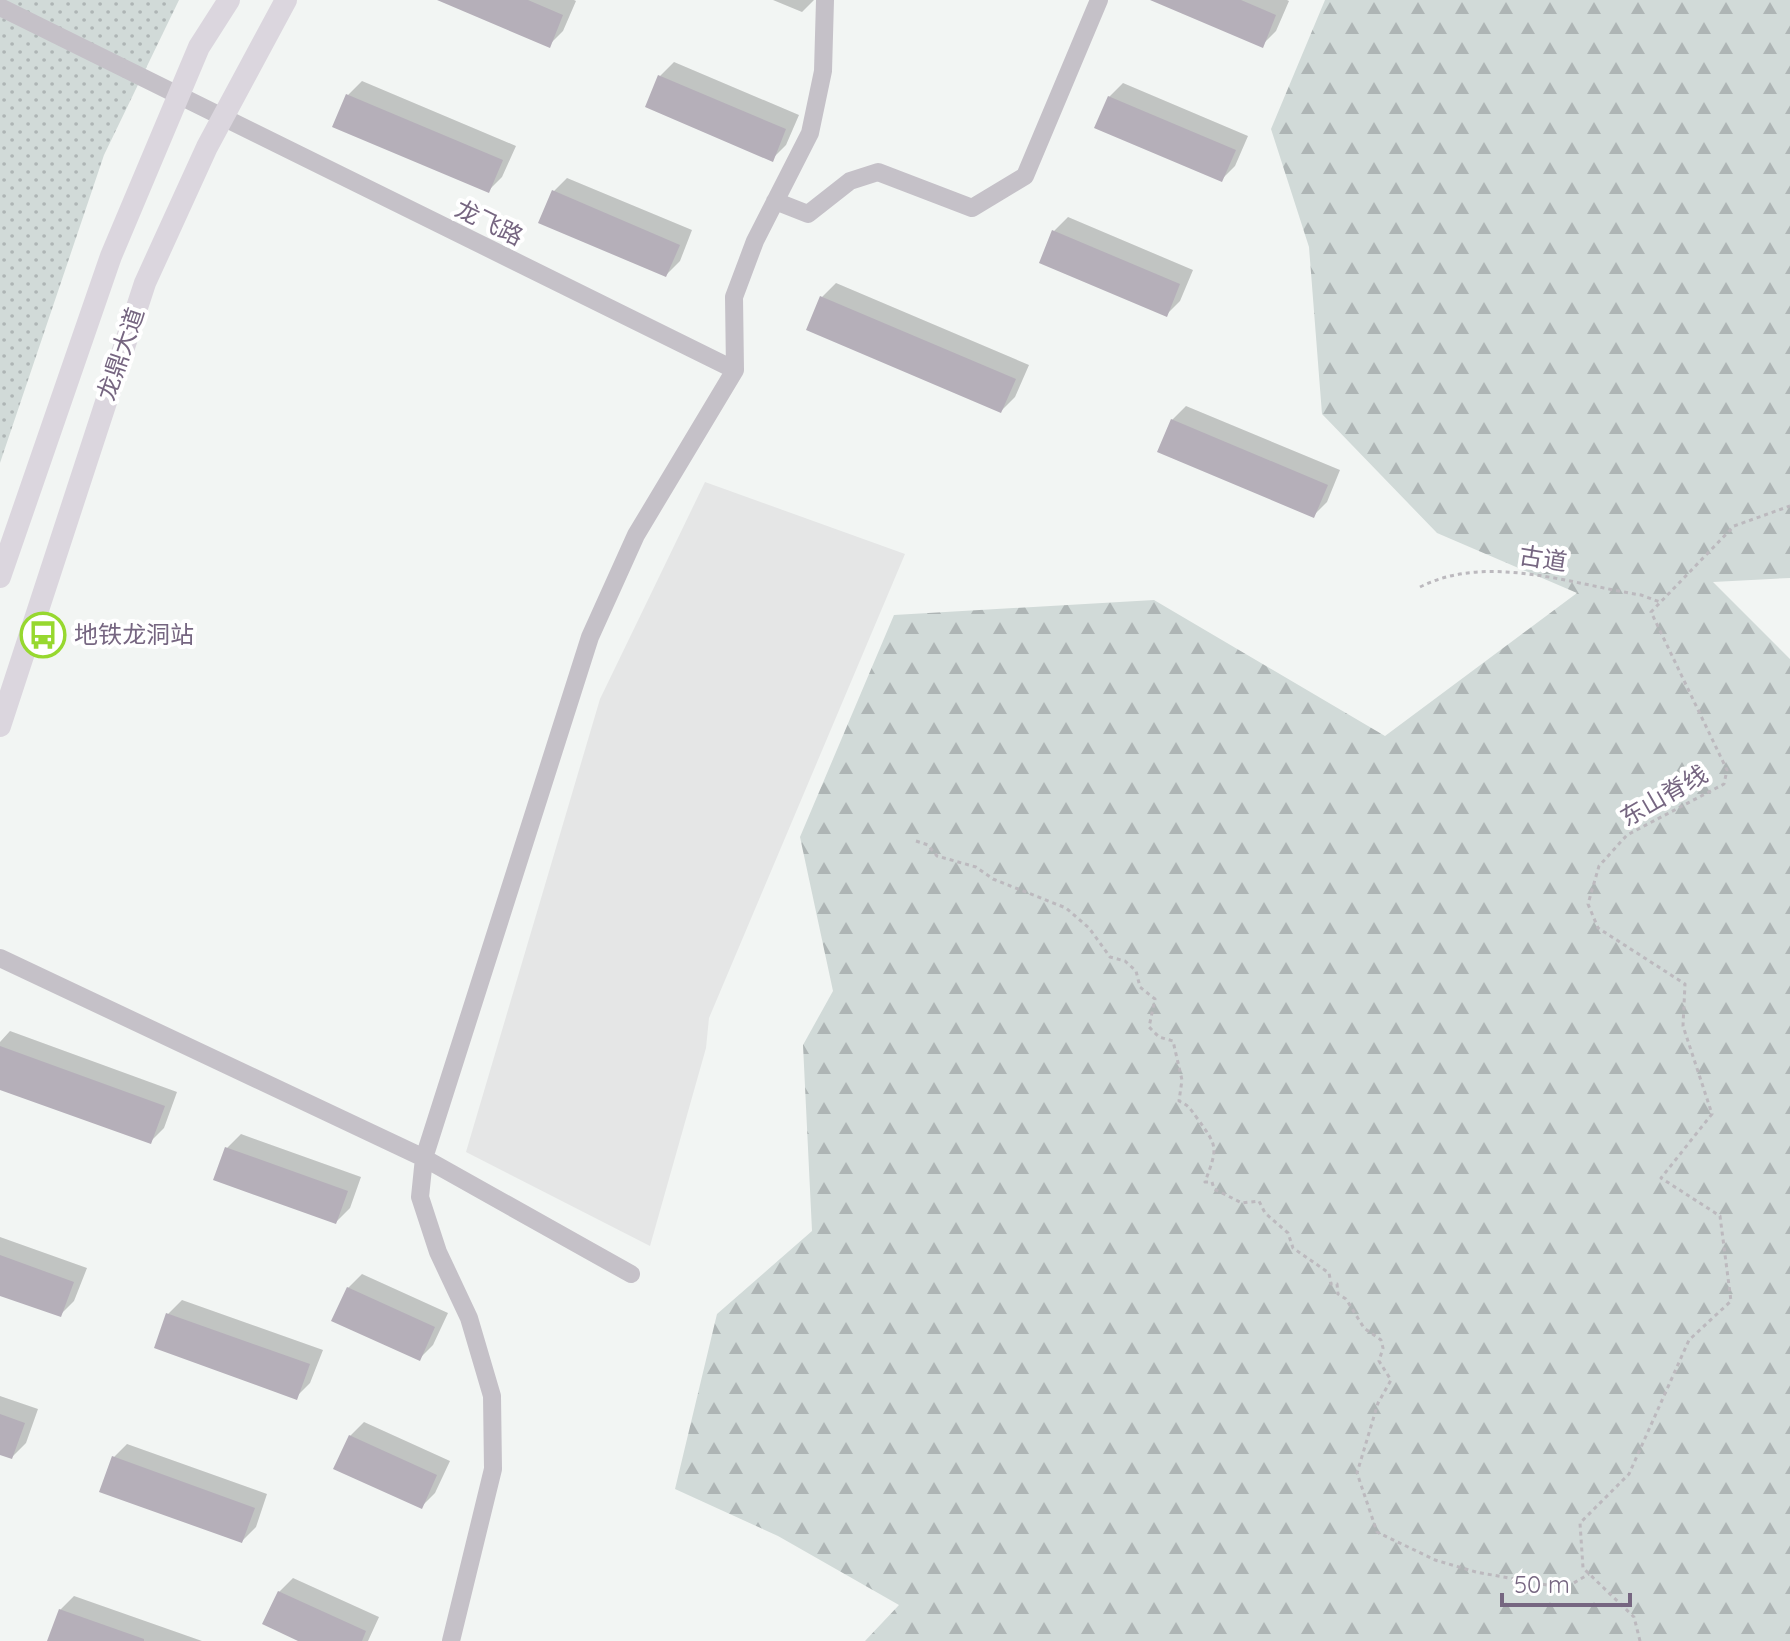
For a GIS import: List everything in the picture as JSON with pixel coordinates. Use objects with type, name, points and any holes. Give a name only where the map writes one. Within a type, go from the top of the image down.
[{"type":"main road","name":"龙鼎大道","points":[[0,577],[111,256],[199,47],[229,0]]},
{"type":"main road","name":"龙鼎大道","points":[[0,726],[145,283],[222,119],[286,0]]},
{"type":"street","points":[[451,1641],[493,1469],[492,1396],[469,1318],[438,1252],[420,1197],[424,1158],[590,637],[636,535],[735,370],[734,297],[755,241],[810,133],[823,71],[825,0]]},
{"type":"street","points":[[775,201],[808,214],[850,181],[878,172],[972,208],[1025,176],[1099,0]]},
{"type":"street","name":"龙飞路","points":[[0,7],[735,370]]},
{"type":"street","points":[[0,958],[424,1158],[631,1274]]},
{"type":"path","points":[[1660,602],[1734,526],[1790,506]]},
{"type":"path","name":"古道","points":[[1420,587],[1438,578],[1500,570],[1641,595],[1660,602]]},
{"type":"path","name":"东山脊线","points":[[1589,1574],[1583,1568],[1580,1523],[1629,1474],[1689,1340],[1731,1301],[1720,1216],[1661,1178],[1712,1114],[1683,1026],[1685,984],[1598,928],[1588,904],[1599,866],[1627,835],[1724,784],[1727,770],[1651,612],[1660,602]]},
{"type":"path","points":[[916,841],[928,845],[937,856],[976,867],[993,879],[1066,908],[1089,928],[1110,957],[1125,961],[1136,971],[1140,987],[1155,999],[1149,1027],[1159,1037],[1173,1041],[1182,1080],[1179,1101],[1191,1106],[1214,1137],[1214,1156],[1205,1182],[1212,1182],[1214,1189],[1242,1203],[1259,1201],[1265,1213],[1288,1233],[1293,1248],[1329,1273],[1331,1284],[1337,1284],[1338,1294],[1346,1299],[1364,1328],[1381,1340],[1379,1361],[1391,1380],[1378,1403],[1357,1473],[1377,1532],[1435,1560],[1534,1583],[1558,1587],[1572,1584],[1589,1574],[1634,1617],[1640,1641]]},
{"type":"shaded area","points":[[705,482],[905,554],[709,1018],[706,1048],[650,1246],[466,1152],[600,699]]},
{"type":"green space","points":[[0,0],[179,0],[104,155],[0,463]]},
{"type":"green space","points":[[1325,0],[1790,0],[1790,578],[1713,582],[1790,659],[1790,1641],[865,1641],[899,1605],[778,1536],[675,1489],[717,1314],[812,1231],[803,1045],[833,991],[800,837],[894,615],[1154,600],[1385,736],[1577,593],[1437,533],[1322,414],[1309,247],[1271,129]]},
{"type":"building","points":[[437,0],[528,0],[563,15],[550,48]]},
{"type":"building","points":[[1150,0],[1241,0],[1276,15],[1263,48]]},
{"type":"building","points":[[658,75],[786,129],[773,162],[645,107]]},
{"type":"building","points":[[346,94],[503,160],[489,193],[332,127]]},
{"type":"building","points":[[1108,96],[1236,150],[1222,182],[1094,128]]},
{"type":"building","points":[[552,190],[680,245],[666,277],[538,223]]},
{"type":"building","points":[[1052,230],[1180,284],[1167,317],[1039,263]]},
{"type":"building","points":[[820,296],[1016,379],[1001,413],[806,330]]},
{"type":"building","points":[[1171,419],[1328,485],[1314,518],[1157,452]]},
{"type":"building","points":[[0,1046],[165,1106],[151,1144],[0,1090]]},
{"type":"building","points":[[225,1147],[348,1191],[336,1224],[213,1180]]},
{"type":"building","points":[[0,1255],[74,1282],[61,1317],[0,1296]]},
{"type":"building","points":[[347,1287],[435,1327],[420,1361],[331,1321]]},
{"type":"building","points":[[166,1313],[310,1364],[297,1400],[154,1348]]},
{"type":"building","points":[[0,1414],[25,1423],[12,1459],[0,1455]]},
{"type":"building","points":[[349,1435],[437,1475],[422,1509],[333,1469]]},
{"type":"building","points":[[112,1456],[255,1508],[242,1543],[99,1492]]},
{"type":"building","points":[[278,1591],[366,1631],[362,1641],[298,1641],[262,1624]]},
{"type":"building","points":[[59,1609],[144,1639],[144,1641],[47,1641]]},
{"type":"place","name":"地铁龙洞站","points":[[43,635]]}]
